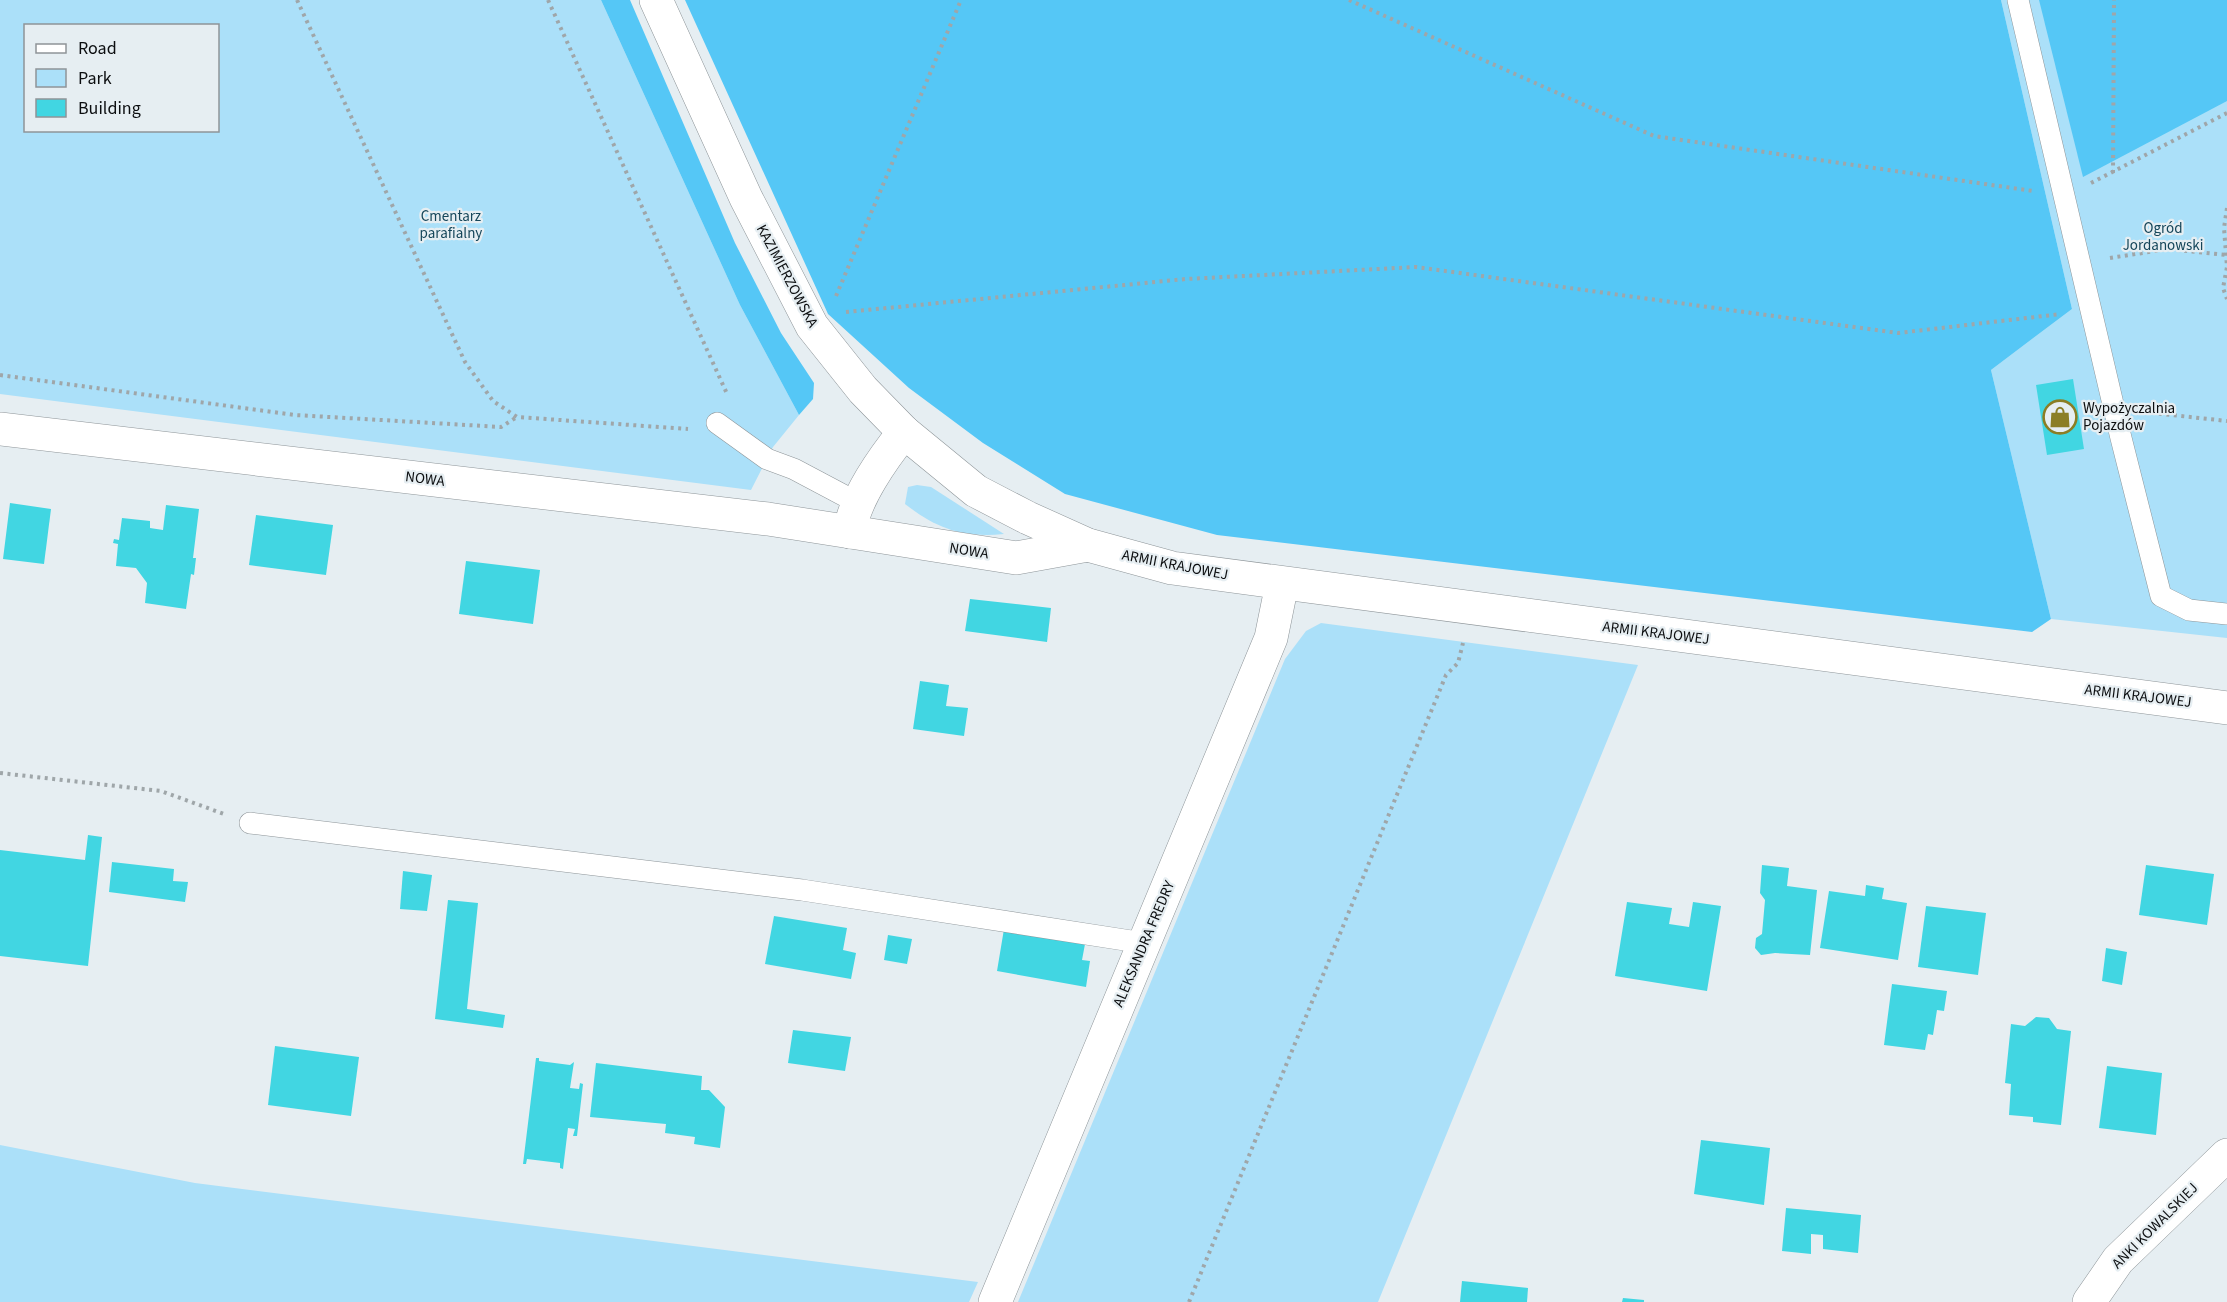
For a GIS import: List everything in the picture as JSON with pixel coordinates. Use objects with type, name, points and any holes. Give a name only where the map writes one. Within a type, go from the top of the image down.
[{"type":"street","name":"KAZIMIERZOWSKA","points":[[656,0],[746,198],[812,326],[863,390],[904,432],[976,491],[1088,544]]},
{"type":"street","name":"NOWA","points":[[0,429],[757,518],[855,518],[1016,558],[1088,544]]},
{"type":"street","points":[[855,518],[885,455],[904,432]]},
{"type":"street","name":"ARMII KRAJOWEJ","points":[[1088,544],[1172,568],[1281,584],[2227,708]]},
{"type":"street","name":"ALEKSANDRA FREDRY","points":[[995,1302],[1271,638],[1281,584]]},
{"type":"street","name":"ANKI KOWALSKIEJ","points":[[2089,1302],[2118,1260],[2227,1155]]},
{"type":"lane","points":[[2018,0],[2161,596],[2189,610],[2227,614]]},
{"type":"lane","points":[[717,423],[767,459],[794,469],[855,518]]},
{"type":"lane","points":[[250,823],[802,890],[1144,943]]},
{"type":"path","points":[[297,0],[465,362],[493,401],[517,417],[688,429],[717,423],[733,406],[548,0]]},
{"type":"path","points":[[833,303],[961,0]]},
{"type":"path","points":[[1349,0],[1654,136],[2064,195]]},
{"type":"path","points":[[2114,0],[2113,172],[2227,113]]},
{"type":"path","points":[[2227,207],[2224,228],[2227,255],[2223,288],[2227,299]]},
{"type":"path","points":[[2080,263],[2168,249],[2227,255]]},
{"type":"path","points":[[840,313],[1186,279],[1416,267],[1898,333],[2091,311]]},
{"type":"path","points":[[0,375],[294,415],[501,427],[517,417]]},
{"type":"path","points":[[2115,408],[2227,421]]},
{"type":"path","points":[[1189,1302],[1387,814],[1446,675],[1458,663],[1464,642]]},
{"type":"path","points":[[0,773],[161,791],[250,823]]},
{"type":"green space","name":"Cmentarz parafialny","points":[[0,0],[601,0],[740,305],[799,415],[773,447],[751,490],[0,394]]},
{"type":"green space","name":"Ogród Jordanowski","points":[[2001,0],[2227,0],[2227,638],[2051,619],[1991,370],[2072,309]]},
{"type":"green space","points":[[917,485],[931,487],[1004,534],[963,533],[928,520],[905,504],[908,487]]},
{"type":"green space","points":[[1321,623],[1638,665],[1378,1302],[1018,1302],[1285,659],[1306,631]]},
{"type":"green space","points":[[0,1145],[195,1183],[978,1282],[969,1302],[0,1302]]},
{"type":"shaded area","points":[[601,0],[630,0],[735,243],[781,333],[814,383],[813,399],[799,415],[740,305]]},
{"type":"shaded area","points":[[685,0],[2001,0],[2072,309],[1991,370],[2051,619],[2032,632],[1217,535],[1065,494],[983,443],[909,388],[828,314]]},
{"type":"shaded area","points":[[2039,0],[2227,0],[2227,101],[2083,177]]},
{"type":"building","name":"Wypożyczalnia Pojazdów","points":[[2073,379],[2084,449],[2047,455],[2036,385]]},
{"type":"building","points":[[10,503],[51,509],[44,564],[3,559]]},
{"type":"building","points":[[166,505],[199,509],[193,558],[196,558],[194,575],[191,574],[186,609],[145,603],[147,583],[136,568],[116,566],[118,544],[113,543],[114,539],[119,540],[122,518],[150,521],[150,528],[163,530]]},
{"type":"building","points":[[256,515],[333,525],[326,575],[249,565]]},
{"type":"building","points":[[466,561],[540,570],[533,624],[459,614]]},
{"type":"building","points":[[970,599],[1051,608],[1047,642],[965,631]]},
{"type":"building","points":[[920,681],[949,685],[946,706],[968,708],[964,736],[913,729]]},
{"type":"building","points":[[88,835],[102,837],[88,966],[0,956],[0,850],[85,860]]},
{"type":"building","points":[[112,862],[174,869],[173,881],[188,882],[185,902],[109,892]]},
{"type":"building","points":[[1762,865],[1789,868],[1787,886],[1817,890],[1810,955],[1775,953],[1761,955],[1755,948],[1756,938],[1762,934],[1765,900],[1760,893]]},
{"type":"building","points":[[2146,865],[2214,874],[2207,925],[2139,915]]},
{"type":"building","points":[[403,871],[432,875],[427,911],[400,909]]},
{"type":"building","points":[[1866,885],[1884,888],[1882,899],[1907,903],[1898,960],[1820,948],[1829,891],[1865,896]]},
{"type":"building","points":[[448,900],[478,903],[467,1009],[505,1015],[503,1028],[435,1019]]},
{"type":"building","points":[[1627,902],[1672,908],[1669,924],[1689,927],[1693,902],[1721,906],[1707,991],[1615,976]]},
{"type":"building","points":[[1926,906],[1986,913],[1978,975],[1918,967]]},
{"type":"building","points":[[774,916],[847,928],[843,950],[856,953],[851,979],[765,964]]},
{"type":"building","points":[[1004,929],[1085,944],[1082,960],[1090,961],[1086,987],[997,971]]},
{"type":"building","points":[[888,935],[912,939],[907,964],[884,960]]},
{"type":"building","points":[[2106,948],[2127,952],[2122,985],[2102,981]]},
{"type":"building","points":[[1892,984],[1947,991],[1944,1011],[1937,1010],[1933,1035],[1928,1034],[1925,1050],[1884,1045]]},
{"type":"building","points":[[2036,1017],[2049,1018],[2057,1029],[2071,1031],[2061,1125],[2033,1122],[2033,1117],[2009,1115],[2011,1084],[2005,1083],[2011,1024],[2025,1026]]},
{"type":"building","points":[[793,1030],[851,1037],[845,1071],[788,1063]]},
{"type":"building","points":[[275,1046],[359,1057],[351,1116],[268,1105]]},
{"type":"building","points":[[536,1058],[539,1058],[539,1061],[570,1065],[574,1062],[570,1088],[579,1089],[580,1083],[583,1084],[577,1136],[573,1136],[575,1129],[568,1128],[563,1169],[560,1168],[560,1163],[527,1159],[526,1164],[523,1164]]},
{"type":"building","points":[[596,1063],[702,1076],[701,1090],[709,1090],[725,1107],[720,1148],[694,1144],[695,1137],[665,1133],[666,1124],[590,1117]]},
{"type":"building","points":[[2107,1066],[2162,1073],[2156,1135],[2099,1128]]},
{"type":"building","points":[[1701,1140],[1770,1148],[1764,1205],[1694,1194]]},
{"type":"building","points":[[1786,1208],[1861,1215],[1858,1253],[1823,1249],[1823,1235],[1811,1234],[1811,1254],[1782,1251]]},
{"type":"building","points":[[1462,1281],[1528,1288],[1527,1302],[1460,1302]]},
{"type":"building","points":[[1623,1298],[1644,1300],[1644,1302],[1622,1302]]},
{"type":"place","name":"Wypożyczalnia Pojazdów","points":[[2060,417]]}]
